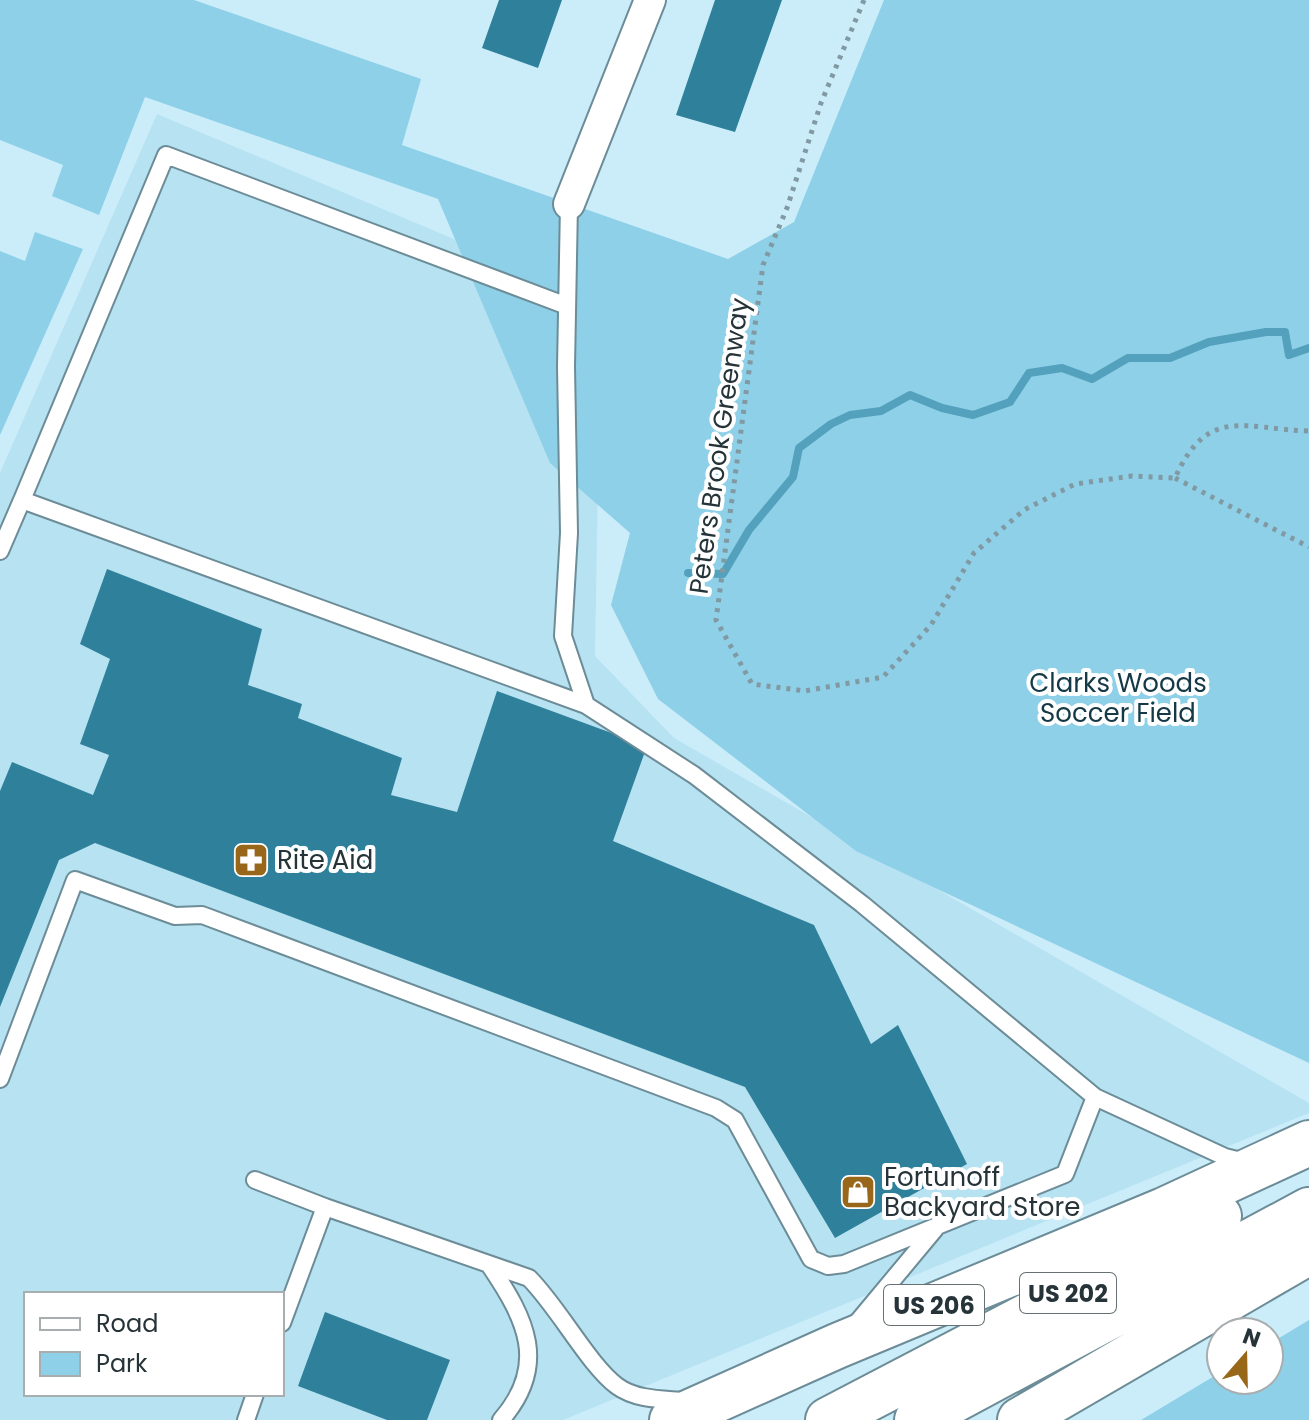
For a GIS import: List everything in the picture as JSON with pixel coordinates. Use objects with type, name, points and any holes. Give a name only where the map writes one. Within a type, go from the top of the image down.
[{"type":"highway","name":"US 206","points":[[689,1412],[837,1346],[1164,1210],[1309,1143]]},
{"type":"highway","name":"US 202","points":[[828,1420],[1309,1168]]},
{"type":"highway","name":"US 202","points":[[917,1420],[1309,1210]]},
{"type":"highway","points":[[1020,1420],[1309,1252]]},
{"type":"street","points":[[569,204],[650,0]]},
{"type":"lane","points":[[0,551],[166,155],[567,306]]},
{"type":"lane","points":[[569,204],[569,533],[563,636],[586,705]]},
{"type":"lane","points":[[22,500],[586,705],[694,775],[862,904],[1095,1097],[1225,1157],[1258,1166]]},
{"type":"lane","points":[[0,1079],[75,880],[175,916],[202,915],[716,1108],[735,1120],[811,1259],[828,1266],[844,1264],[1065,1174],[1095,1097]]},
{"type":"lane","points":[[255,1180],[529,1278],[551,1301],[617,1386],[689,1412]]},
{"type":"lane","points":[[284,1318],[325,1207]]},
{"type":"lane","points":[[837,1346],[939,1225]]},
{"type":"lane","points":[[490,1266],[518,1307],[529,1356],[520,1392],[501,1420]]},
{"type":"lane","points":[[246,1420],[254,1396]]},
{"type":"path","name":"Peters Brook Greenway","points":[[864,0],[821,103],[787,208],[763,265],[716,620],[752,684],[805,691],[883,677],[931,625],[974,553],[1024,510],[1075,484],[1132,476],[1175,478],[1309,547]]},
{"type":"path","points":[[1175,478],[1188,451],[1207,433],[1240,424],[1309,431]]},
{"type":"shaded area","points":[[157,114],[601,301],[595,656],[674,738],[1309,1103],[1309,1113],[563,1420],[0,1420],[0,473]]},
{"type":"green space","name":"Clarks Woods Soccer Field","points":[[0,0],[194,0],[421,79],[402,145],[728,259],[794,222],[884,0],[1309,0],[1309,1063],[856,851],[658,699],[611,605],[630,533],[550,463],[438,199],[145,97],[99,215],[52,196],[63,165],[0,140]]},
{"type":"green space","points":[[35,232],[83,249],[0,435],[0,251],[25,261]]},
{"type":"green space","points":[[1309,1320],[1309,1420],[1141,1420],[1205,1382],[1205,1396],[1285,1396],[1285,1334]]},
{"type":"building","points":[[499,0],[562,0],[538,68],[482,48]]},
{"type":"building","points":[[715,0],[782,0],[735,132],[676,115]]},
{"type":"building","points":[[107,569],[262,629],[248,685],[302,704],[298,718],[402,758],[391,795],[457,812],[497,691],[647,746],[613,841],[814,925],[871,1044],[898,1025],[967,1164],[835,1238],[745,1087],[95,843],[59,860],[0,1007],[0,791],[12,762],[93,795],[109,755],[80,744],[110,659],[80,644]]},
{"type":"building","points":[[325,1312],[450,1360],[427,1420],[387,1420],[298,1386]]},
{"type":"waterway","points":[[688,573],[723,574],[749,530],[793,477],[799,448],[831,424],[850,415],[881,411],[910,395],[942,408],[973,415],[1010,402],[1029,373],[1062,368],[1092,379],[1128,358],[1170,358],[1209,342],[1266,332],[1285,332],[1289,355],[1309,348]]},
{"type":"place","name":"Rite Aid","points":[[251,860]]},
{"type":"place","name":"Fortunoff Backyard Store","points":[[858,1192]]}]
